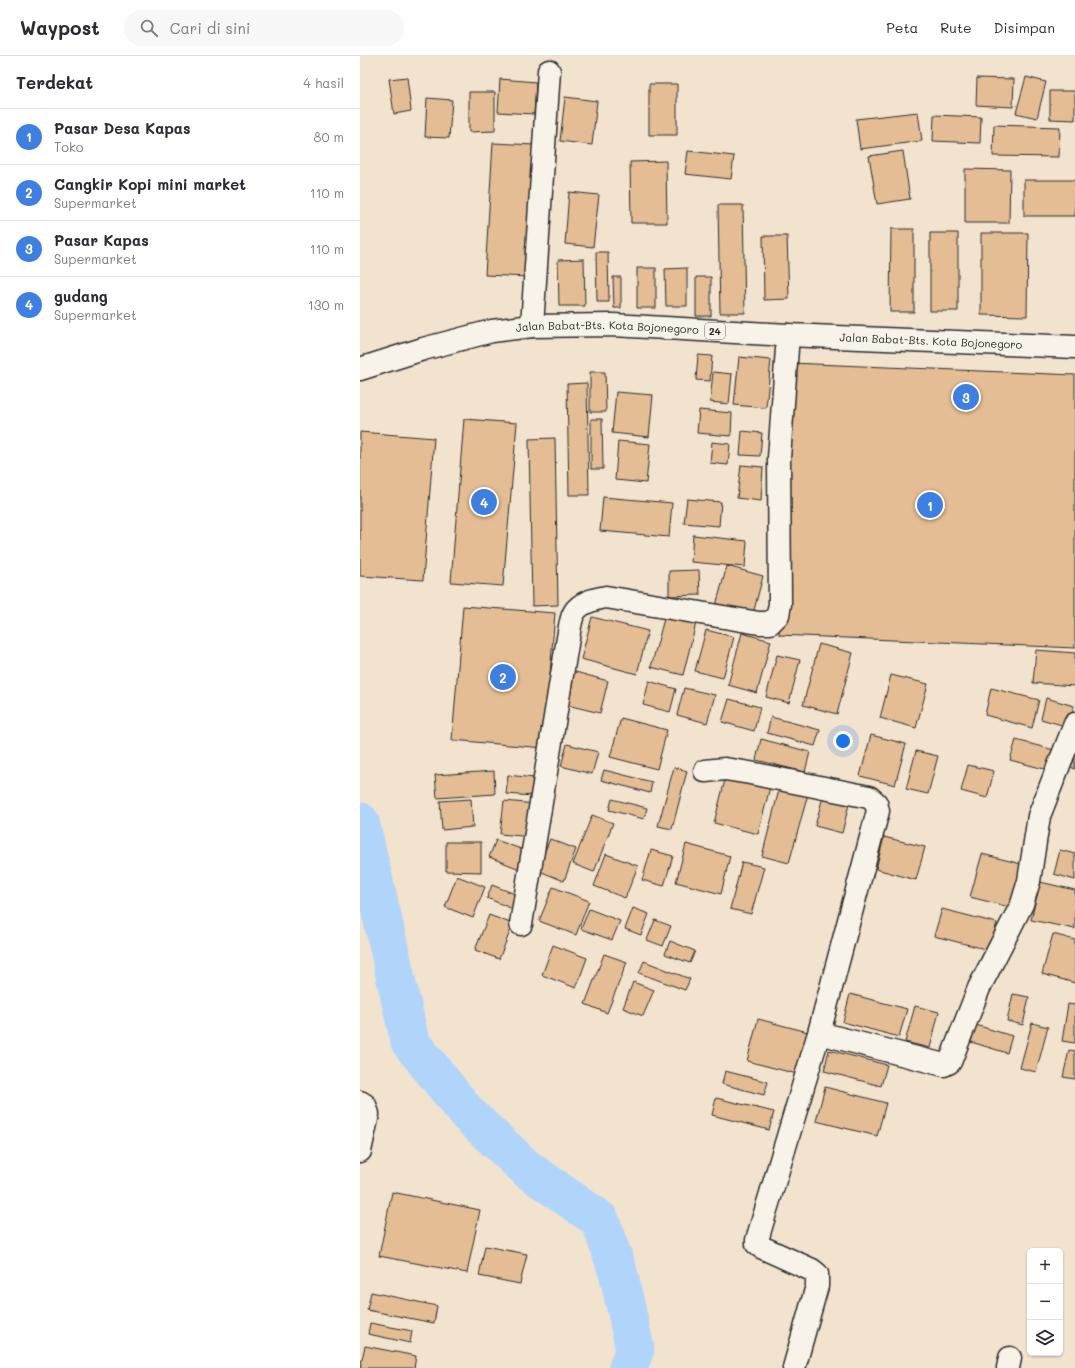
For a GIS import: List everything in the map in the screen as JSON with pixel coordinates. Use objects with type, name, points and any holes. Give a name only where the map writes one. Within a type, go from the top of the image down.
[{"type":"main road","points":[[532,326],[550,71]]},
{"type":"main road","name":"Jalan Babat-Bts. Kota Bojonegoro","points":[[360,369],[423,349],[492,331],[532,326],[613,325],[788,335],[1075,346]]},
{"type":"main road","points":[[521,924],[570,626],[574,612],[583,604],[592,599],[606,597],[759,623],[770,622],[778,615],[780,604],[779,458],[788,335]]},
{"type":"main road","points":[[820,1033],[944,1065],[950,1062],[979,988],[1022,904],[1029,881],[1039,816],[1075,724]]},
{"type":"main road","points":[[705,771],[725,770],[750,773],[869,797],[876,803],[878,811],[820,1033],[757,1240],[757,1244],[761,1247],[812,1270],[818,1277],[817,1286],[794,1368]]},
{"type":"main road","points":[[360,1102],[366,1105],[368,1114],[360,1151]]},
{"type":"building","points":[[407,77],[411,111],[394,114],[389,79]]},
{"type":"building","points":[[1026,77],[1046,82],[1037,118],[1016,113]]},
{"type":"building","points":[[977,78],[1014,79],[1013,107],[976,105]]},
{"type":"building","points":[[500,79],[536,82],[534,114],[498,112]]},
{"type":"building","points":[[649,84],[677,84],[677,135],[649,135]]},
{"type":"building","points":[[1050,91],[1075,91],[1075,120],[1050,119]]},
{"type":"building","points":[[469,92],[495,92],[495,131],[469,132]]},
{"type":"building","points":[[565,97],[597,101],[592,145],[560,141]]},
{"type":"building","points":[[427,98],[452,100],[449,138],[425,137]]},
{"type":"building","points":[[918,112],[922,141],[860,149],[856,119]]},
{"type":"building","points":[[934,115],[981,117],[980,143],[933,141]]},
{"type":"building","points":[[994,125],[1060,127],[1059,157],[993,156]]},
{"type":"building","points":[[493,143],[535,145],[528,277],[485,275]]},
{"type":"building","points":[[688,151],[734,156],[731,179],[685,174]]},
{"type":"building","points":[[903,151],[910,199],[877,204],[869,156]]},
{"type":"building","points":[[666,161],[667,223],[631,223],[630,162]]},
{"type":"building","points":[[965,169],[1010,170],[1009,223],[965,223]]},
{"type":"building","points":[[1024,180],[1075,180],[1075,216],[1024,216]]},
{"type":"building","points":[[569,192],[599,195],[593,247],[565,244]]},
{"type":"building","points":[[718,205],[743,205],[745,313],[720,313]]},
{"type":"building","points":[[891,229],[914,229],[914,312],[890,312]]},
{"type":"building","points":[[930,233],[958,233],[958,311],[930,311]]},
{"type":"building","points":[[981,233],[1028,233],[1027,316],[981,315]]},
{"type":"building","points":[[763,236],[787,236],[789,299],[764,300]]},
{"type":"building","points":[[596,252],[608,252],[609,302],[597,302]]},
{"type":"building","points":[[584,259],[585,306],[559,306],[558,260]]},
{"type":"building","points":[[637,268],[656,268],[656,308],[637,308]]},
{"type":"building","points":[[687,268],[687,306],[666,306],[665,269]]},
{"type":"building","points":[[613,277],[621,277],[621,308],[614,308]]},
{"type":"building","points":[[696,277],[711,277],[711,316],[696,316]]},
{"type":"building","points":[[698,355],[712,356],[710,381],[696,380]]},
{"type":"building","points":[[739,357],[771,360],[766,408],[734,405]]},
{"type":"building","points":[[791,363],[1075,375],[1075,648],[779,635]]},
{"type":"building","points":[[590,372],[605,372],[606,412],[590,412]]},
{"type":"building","points":[[713,372],[732,374],[729,404],[710,402]]},
{"type":"building","points":[[587,383],[589,495],[569,495],[567,384]]},
{"type":"building","points":[[616,392],[653,395],[649,437],[612,433]]},
{"type":"building","points":[[699,410],[732,413],[731,436],[697,433]]},
{"type":"building","points":[[464,419],[517,423],[503,586],[451,582]]},
{"type":"building","points":[[591,419],[602,419],[603,469],[591,469]]},
{"type":"building","points":[[742,431],[762,433],[760,456],[740,455]]},
{"type":"building","points":[[360,432],[434,438],[423,580],[360,576]]},
{"type":"building","points":[[555,438],[558,605],[532,606],[529,439]]},
{"type":"building","points":[[618,441],[650,444],[646,483],[615,480]]},
{"type":"building","points":[[712,442],[730,444],[728,465],[710,463]]},
{"type":"building","points":[[741,465],[763,467],[761,501],[737,498]]},
{"type":"building","points":[[603,497],[672,503],[669,537],[600,531]]},
{"type":"building","points":[[687,499],[721,502],[719,526],[684,523]]},
{"type":"building","points":[[693,535],[747,541],[745,567],[691,562]]},
{"type":"building","points":[[727,566],[763,576],[753,614],[716,605]]},
{"type":"building","points":[[699,570],[700,595],[669,596],[669,571]]},
{"type":"building","points":[[463,606],[555,613],[544,748],[452,740]]},
{"type":"building","points":[[665,615],[696,623],[683,675],[651,667]]},
{"type":"building","points":[[592,617],[648,631],[637,674],[581,659]]},
{"type":"building","points":[[706,630],[734,637],[723,678],[695,671]]},
{"type":"building","points":[[742,633],[771,641],[757,693],[728,685]]},
{"type":"building","points":[[819,644],[853,653],[837,714],[803,705]]},
{"type":"building","points":[[1036,650],[1075,653],[1075,686],[1033,683]]},
{"type":"building","points":[[777,655],[800,660],[789,703],[766,697]]},
{"type":"building","points":[[572,671],[608,681],[600,713],[563,704]]},
{"type":"building","points":[[891,675],[928,684],[916,728],[880,718]]},
{"type":"building","points":[[649,681],[676,689],[670,712],[643,705]]},
{"type":"building","points":[[684,688],[715,695],[707,723],[677,715]]},
{"type":"building","points":[[991,688],[1039,700],[1032,728],[985,715]]},
{"type":"building","points":[[1046,698],[1074,706],[1069,727],[1041,719]]},
{"type":"building","points":[[729,699],[760,707],[754,731],[722,722]]},
{"type":"building","points":[[771,717],[820,730],[815,746],[767,733]]},
{"type":"building","points":[[621,718],[667,730],[657,769],[610,757]]},
{"type":"building","points":[[871,735],[906,744],[895,785],[860,776]]},
{"type":"building","points":[[761,739],[810,752],[805,772],[756,760]]},
{"type":"building","points":[[1016,740],[1054,750],[1048,770],[1010,760]]},
{"type":"building","points":[[567,744],[598,752],[592,774],[561,766]]},
{"type":"building","points":[[916,751],[938,756],[928,794],[906,789]]},
{"type":"building","points":[[1075,756],[1075,769],[1071,767]]},
{"type":"building","points":[[968,765],[994,771],[987,798],[961,791]]},
{"type":"building","points":[[674,767],[687,771],[672,829],[658,826]]},
{"type":"building","points":[[604,770],[652,782],[650,793],[601,780]]},
{"type":"building","points":[[494,771],[495,794],[437,798],[435,775]]},
{"type":"building","points":[[508,775],[534,778],[533,796],[506,794]]},
{"type":"building","points":[[726,776],[770,787],[758,834],[714,823]]},
{"type":"building","points":[[780,786],[808,794],[789,863],[762,856]]},
{"type":"building","points":[[824,793],[850,800],[842,833],[815,826]]},
{"type":"building","points":[[471,799],[473,827],[442,830],[440,801]]},
{"type":"building","points":[[612,799],[647,808],[644,819],[609,810]]},
{"type":"building","points":[[504,801],[536,804],[532,837],[500,834]]},
{"type":"building","points":[[592,815],[613,823],[594,872],[573,864]]},
{"type":"building","points":[[884,837],[925,847],[916,880],[876,869]]},
{"type":"building","points":[[550,839],[576,849],[564,881],[537,870]]},
{"type":"building","points":[[496,840],[532,853],[525,871],[489,857]]},
{"type":"building","points":[[446,842],[481,842],[481,872],[446,871]]},
{"type":"building","points":[[686,844],[730,856],[721,894],[676,882]]},
{"type":"building","points":[[651,850],[673,856],[664,886],[642,880]]},
{"type":"building","points":[[1060,850],[1075,854],[1075,880],[1054,874]]},
{"type":"building","points":[[606,854],[638,866],[625,898],[594,886]]},
{"type":"building","points":[[982,854],[1029,866],[1017,909],[970,897]]},
{"type":"building","points":[[742,862],[764,867],[751,914],[730,909]]},
{"type":"building","points":[[457,876],[485,887],[473,918],[445,907]]},
{"type":"building","points":[[1040,882],[1075,890],[1075,929],[1031,920]]},
{"type":"building","points":[[492,885],[520,896],[515,910],[487,898]]},
{"type":"building","points":[[553,887],[589,901],[576,935],[539,921]]},
{"type":"building","points":[[633,908],[649,914],[641,935],[625,929]]},
{"type":"building","points":[[589,909],[620,921],[612,940],[581,929]]},
{"type":"building","points":[[942,909],[997,923],[989,950],[934,936]]},
{"type":"building","points":[[489,915],[513,924],[499,959],[475,950]]},
{"type":"building","points":[[655,920],[671,926],[663,946],[647,940]]},
{"type":"building","points":[[1053,934],[1075,940],[1075,983],[1042,974]]},
{"type":"building","points":[[670,941],[695,951],[690,963],[665,954]]},
{"type":"building","points":[[553,945],[587,958],[576,988],[542,975]]},
{"type":"building","points":[[604,954],[627,962],[607,1013],[585,1004]]},
{"type":"building","points":[[644,961],[690,979],[685,990],[639,973]]},
{"type":"building","points":[[633,982],[654,990],[643,1016],[623,1008]]},
{"type":"building","points":[[850,994],[907,1009],[899,1037],[843,1022]]},
{"type":"building","points":[[1013,994],[1029,997],[1023,1025],[1007,1021]]},
{"type":"building","points":[[1068,1004],[1075,1005],[1075,1043],[1062,1041]]},
{"type":"building","points":[[915,1006],[939,1012],[930,1048],[905,1042]]},
{"type":"building","points":[[758,1019],[808,1032],[797,1074],[747,1061]]},
{"type":"building","points":[[1032,1023],[1048,1027],[1036,1072],[1020,1068]]},
{"type":"building","points":[[976,1025],[1012,1036],[1007,1053],[971,1042]]},
{"type":"building","points":[[829,1050],[887,1065],[881,1086],[824,1071]]},
{"type":"building","points":[[1069,1050],[1075,1051],[1075,1079],[1063,1077]]},
{"type":"building","points":[[725,1071],[768,1082],[764,1095],[722,1084]]},
{"type":"building","points":[[825,1087],[886,1103],[877,1136],[816,1121]]},
{"type":"building","points":[[716,1098],[774,1112],[769,1130],[712,1115]]},
{"type":"building","points":[[392,1192],[480,1210],[467,1273],[379,1256]]},
{"type":"building","points":[[485,1246],[527,1254],[520,1284],[479,1276]]},
{"type":"building","points":[[371,1292],[437,1306],[434,1323],[367,1310]]},
{"type":"building","points":[[370,1323],[412,1331],[410,1343],[368,1334]]},
{"type":"building","points":[[365,1346],[416,1356],[414,1368],[360,1368]]},
{"type":"waterway","points":[[360,822],[410,1042],[468,1114],[527,1169],[600,1220],[618,1272],[635,1349],[628,1368]]},
{"type":"place","name":"Pasar Kapas","points":[[966,397]]},
{"type":"place","name":"gudang","points":[[484,502]]},
{"type":"place","name":"Pasar Desa Kapas","points":[[930,505]]},
{"type":"place","name":"Cangkir Kopi mini market","points":[[503,677]]}]
